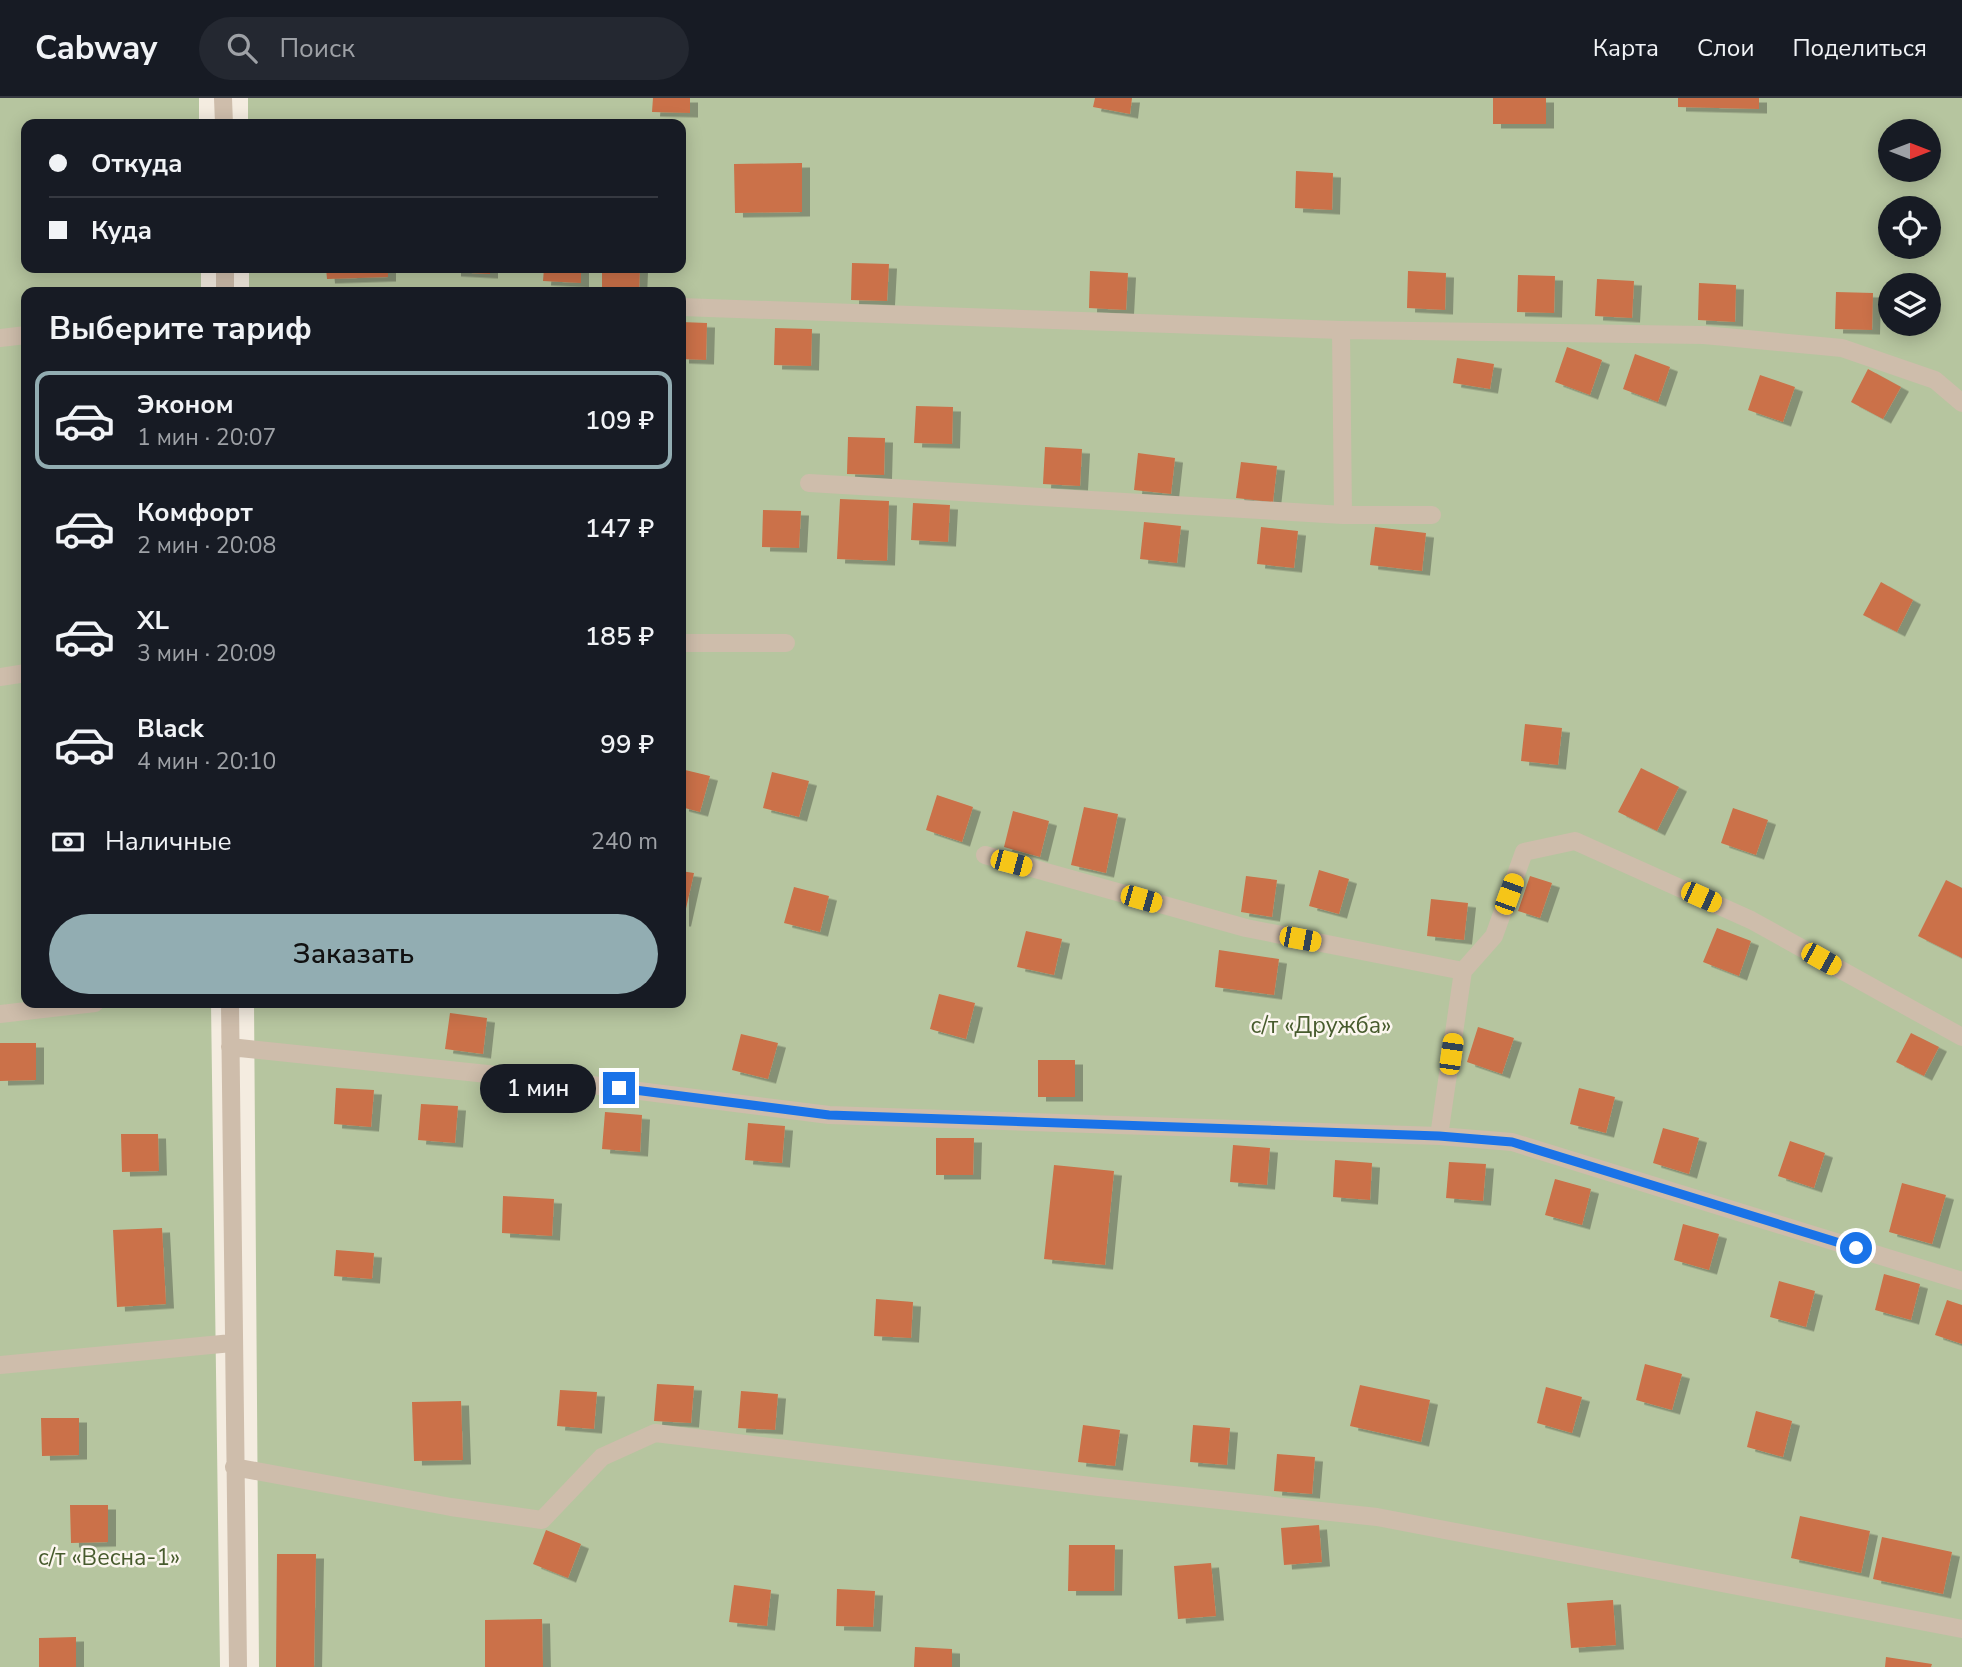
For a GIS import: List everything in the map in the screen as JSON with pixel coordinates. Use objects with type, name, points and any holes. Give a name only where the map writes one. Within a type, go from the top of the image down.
[{"type":"street","points":[[223,98],[224,119]]},
{"type":"street","points":[[686,307],[1341,330],[1704,335],[1842,348],[1935,380],[1962,403]]},
{"type":"street","points":[[1341,330],[1343,515]]},
{"type":"street","points":[[0,338],[21,336]]},
{"type":"street","points":[[809,483],[1343,515],[1432,515]]},
{"type":"street","points":[[686,643],[786,643]]},
{"type":"street","points":[[0,677],[21,674]]},
{"type":"street","points":[[1439,1136],[1463,971],[1494,936],[1524,852],[1575,841],[1751,920],[1962,1037]]},
{"type":"street","points":[[985,855],[1246,928],[1463,971]]},
{"type":"street","points":[[0,1014],[52,1008]]},
{"type":"street","points":[[230,1008],[238,1667]]},
{"type":"street","points":[[230,1047],[592,1085],[829,1115],[1439,1136],[1512,1142],[1962,1281]]},
{"type":"street","points":[[0,1365],[232,1343]]},
{"type":"street","points":[[234,1467],[452,1507],[542,1520],[602,1457],[655,1433],[1099,1487],[1377,1517],[1962,1629]]},
{"type":"green space","name":"с/т «Весна-1»","points":[[0,98],[199,98],[199,119],[21,119],[21,273],[201,273],[201,287],[21,287],[21,1008],[211,1008],[220,1667],[0,1667]]},
{"type":"green space","name":"с/т «Дружба»","points":[[248,98],[1962,98],[1962,1667],[259,1667],[254,1008],[686,1008],[686,287],[249,287],[249,273],[686,273],[686,119],[248,119]]},
{"type":"building","points":[[653,98],[690,98],[690,113],[652,112]]},
{"type":"building","points":[[1095,98],[1132,98],[1130,114],[1093,107]]},
{"type":"building","points":[[1493,98],[1546,98],[1546,124],[1493,124]]},
{"type":"building","points":[[1678,98],[1759,98],[1759,109],[1678,107]]},
{"type":"building","points":[[802,163],[802,212],[735,213],[734,164]]},
{"type":"building","points":[[1296,171],[1333,173],[1332,210],[1295,208]]},
{"type":"building","points":[[852,263],[889,264],[887,301],[851,300]]},
{"type":"building","points":[[1090,271],[1128,273],[1126,310],[1089,308]]},
{"type":"building","points":[[1408,271],[1446,273],[1445,310],[1407,308]]},
{"type":"building","points":[[326,273],[388,273],[388,277],[327,279]]},
{"type":"building","points":[[544,273],[581,273],[581,283],[543,281]]},
{"type":"building","points":[[602,273],[640,273],[639,287],[602,287]]},
{"type":"building","points":[[1518,275],[1555,276],[1554,313],[1517,312]]},
{"type":"building","points":[[1597,279],[1634,281],[1632,318],[1595,316]]},
{"type":"building","points":[[1699,283],[1736,285],[1735,322],[1698,320]]},
{"type":"building","points":[[1836,292],[1873,293],[1872,330],[1835,329]]},
{"type":"building","points":[[686,322],[707,323],[706,360],[686,359]]},
{"type":"building","points":[[775,328],[812,329],[811,366],[774,365]]},
{"type":"building","points":[[1567,347],[1602,360],[1590,395],[1555,382]]},
{"type":"building","points":[[1635,354],[1670,367],[1658,402],[1623,389]]},
{"type":"building","points":[[1457,358],[1494,364],[1490,389],[1453,383]]},
{"type":"building","points":[[1868,369],[1901,387],[1883,419],[1851,402]]},
{"type":"building","points":[[1760,375],[1795,387],[1783,422],[1748,410]]},
{"type":"building","points":[[916,406],[953,407],[952,444],[914,443]]},
{"type":"building","points":[[848,437],[885,438],[884,475],[847,474]]},
{"type":"building","points":[[1045,447],[1082,449],[1080,486],[1043,484]]},
{"type":"building","points":[[1138,453],[1175,458],[1171,494],[1134,490]]},
{"type":"building","points":[[1241,462],[1277,466],[1273,502],[1236,498]]},
{"type":"building","points":[[840,499],[889,501],[887,561],[837,559]]},
{"type":"building","points":[[913,503],[950,505],[948,542],[911,540]]},
{"type":"building","points":[[763,510],[801,511],[799,548],[762,547]]},
{"type":"building","points":[[1144,522],[1181,526],[1177,563],[1140,559]]},
{"type":"building","points":[[1261,527],[1298,531],[1294,568],[1257,564]]},
{"type":"building","points":[[1375,527],[1426,533],[1422,571],[1370,565]]},
{"type":"building","points":[[1881,582],[1913,600],[1897,632],[1863,615]]},
{"type":"building","points":[[1525,724],[1562,728],[1558,765],[1521,761]]},
{"type":"building","points":[[1641,768],[1679,787],[1657,831],[1618,812]]},
{"type":"building","points":[[686,770],[710,776],[700,812],[686,808]]},
{"type":"building","points":[[772,772],[809,781],[799,817],[763,808]]},
{"type":"building","points":[[937,795],[973,807],[962,842],[926,830]]},
{"type":"building","points":[[1084,807],[1118,814],[1106,873],[1071,865]]},
{"type":"building","points":[[1733,808],[1768,820],[1756,855],[1721,843]]},
{"type":"building","points":[[1013,811],[1049,821],[1040,857],[1004,847]]},
{"type":"building","points":[[1319,870],[1349,879],[1339,914],[1309,906]]},
{"type":"building","points":[[686,872],[694,873],[686,909]]},
{"type":"building","points":[[1246,876],[1277,880],[1272,917],[1241,912]]},
{"type":"building","points":[[1530,876],[1552,883],[1540,918],[1518,911]]},
{"type":"building","points":[[1946,880],[1962,888],[1962,958],[1918,936]]},
{"type":"building","points":[[794,887],[829,896],[820,932],[784,923]]},
{"type":"building","points":[[1431,899],[1468,903],[1464,940],[1427,936]]},
{"type":"building","points":[[1717,928],[1751,941],[1739,976],[1703,962]]},
{"type":"building","points":[[1026,931],[1062,939],[1054,975],[1017,967]]},
{"type":"building","points":[[1219,950],[1279,959],[1274,995],[1215,987]]},
{"type":"building","points":[[939,994],[975,1003],[966,1039],[930,1029]]},
{"type":"building","points":[[450,1013],[487,1018],[483,1054],[445,1049]]},
{"type":"building","points":[[1478,1027],[1514,1038],[1502,1074],[1467,1062]]},
{"type":"building","points":[[1911,1033],[1939,1047],[1924,1076],[1896,1062]]},
{"type":"building","points":[[741,1034],[778,1043],[768,1079],[732,1070]]},
{"type":"building","points":[[0,1043],[36,1043],[36,1080],[0,1081]]},
{"type":"building","points":[[1038,1060],[1075,1060],[1075,1097],[1038,1097]]},
{"type":"building","points":[[336,1088],[374,1090],[371,1127],[334,1124]]},
{"type":"building","points":[[1579,1088],[1615,1097],[1606,1133],[1570,1124]]},
{"type":"building","points":[[421,1104],[458,1106],[455,1143],[418,1140]]},
{"type":"building","points":[[605,1112],[642,1115],[640,1152],[602,1149]]},
{"type":"building","points":[[748,1123],[785,1126],[782,1163],[745,1160]]},
{"type":"building","points":[[1663,1128],[1699,1138],[1689,1174],[1653,1163]]},
{"type":"building","points":[[121,1134],[158,1134],[159,1171],[122,1172]]},
{"type":"building","points":[[936,1138],[974,1138],[973,1175],[936,1175]]},
{"type":"building","points":[[1790,1141],[1825,1153],[1814,1188],[1778,1176]]},
{"type":"building","points":[[1233,1145],[1270,1148],[1267,1185],[1230,1182]]},
{"type":"building","points":[[1335,1160],[1372,1163],[1370,1200],[1333,1197]]},
{"type":"building","points":[[1449,1162],[1486,1164],[1483,1201],[1446,1198]]},
{"type":"building","points":[[1054,1165],[1114,1171],[1105,1265],[1044,1259]]},
{"type":"building","points":[[1555,1179],[1591,1189],[1582,1225],[1545,1215]]},
{"type":"building","points":[[1902,1183],[1946,1195],[1932,1244],[1889,1232]]},
{"type":"building","points":[[503,1196],[554,1199],[552,1236],[502,1233]]},
{"type":"building","points":[[1683,1224],[1719,1234],[1709,1270],[1674,1260]]},
{"type":"building","points":[[162,1228],[166,1304],[117,1307],[113,1230]]},
{"type":"building","points":[[336,1250],[374,1253],[372,1279],[334,1276]]},
{"type":"building","points":[[1884,1274],[1920,1284],[1911,1320],[1875,1310]]},
{"type":"building","points":[[1779,1281],[1815,1291],[1806,1327],[1770,1317]]},
{"type":"building","points":[[876,1299],[913,1302],[911,1338],[874,1336]]},
{"type":"building","points":[[1947,1300],[1962,1305],[1962,1344],[1935,1335]]},
{"type":"building","points":[[1645,1364],[1682,1374],[1672,1410],[1636,1400]]},
{"type":"building","points":[[657,1384],[694,1386],[691,1423],[654,1421]]},
{"type":"building","points":[[1360,1385],[1430,1400],[1421,1442],[1350,1426]]},
{"type":"building","points":[[1546,1387],[1582,1397],[1572,1433],[1537,1423]]},
{"type":"building","points":[[560,1390],[597,1392],[594,1429],[557,1426]]},
{"type":"building","points":[[741,1391],[778,1394],[775,1430],[738,1428]]},
{"type":"building","points":[[461,1401],[463,1460],[414,1461],[412,1402]]},
{"type":"building","points":[[1756,1411],[1792,1421],[1783,1457],[1747,1447]]},
{"type":"building","points":[[41,1418],[79,1418],[79,1455],[42,1456]]},
{"type":"building","points":[[1083,1425],[1120,1430],[1115,1466],[1078,1462]]},
{"type":"building","points":[[1193,1425],[1230,1428],[1227,1465],[1190,1462]]},
{"type":"building","points":[[1277,1454],[1315,1457],[1312,1494],[1274,1491]]},
{"type":"building","points":[[70,1505],[108,1505],[108,1542],[71,1543]]},
{"type":"building","points":[[1800,1516],[1870,1531],[1861,1573],[1791,1558]]},
{"type":"building","points":[[1319,1525],[1322,1562],[1284,1565],[1281,1528]]},
{"type":"building","points":[[546,1530],[581,1544],[568,1578],[533,1564]]},
{"type":"building","points":[[1882,1537],[1952,1552],[1943,1594],[1873,1579]]},
{"type":"building","points":[[1069,1545],[1115,1545],[1114,1591],[1068,1591]]},
{"type":"building","points":[[277,1554],[316,1554],[314,1667],[276,1667]]},
{"type":"building","points":[[1211,1563],[1216,1616],[1178,1619],[1174,1566]]},
{"type":"building","points":[[734,1585],[771,1590],[767,1626],[729,1622]]},
{"type":"building","points":[[837,1589],[875,1591],[873,1627],[836,1626]]},
{"type":"building","points":[[1613,1600],[1616,1645],[1571,1648],[1567,1603]]},
{"type":"building","points":[[542,1619],[543,1667],[485,1667],[485,1620]]},
{"type":"building","points":[[76,1637],[76,1667],[39,1667],[39,1638]]},
{"type":"building","points":[[915,1647],[952,1649],[952,1667],[914,1667]]},
{"type":"building","points":[[1886,1657],[1932,1664],[1931,1667],[1885,1667]]},
{"type":"route","points":[[619,1088],[829,1115],[1439,1136],[1512,1142],[1856,1248]]}]
